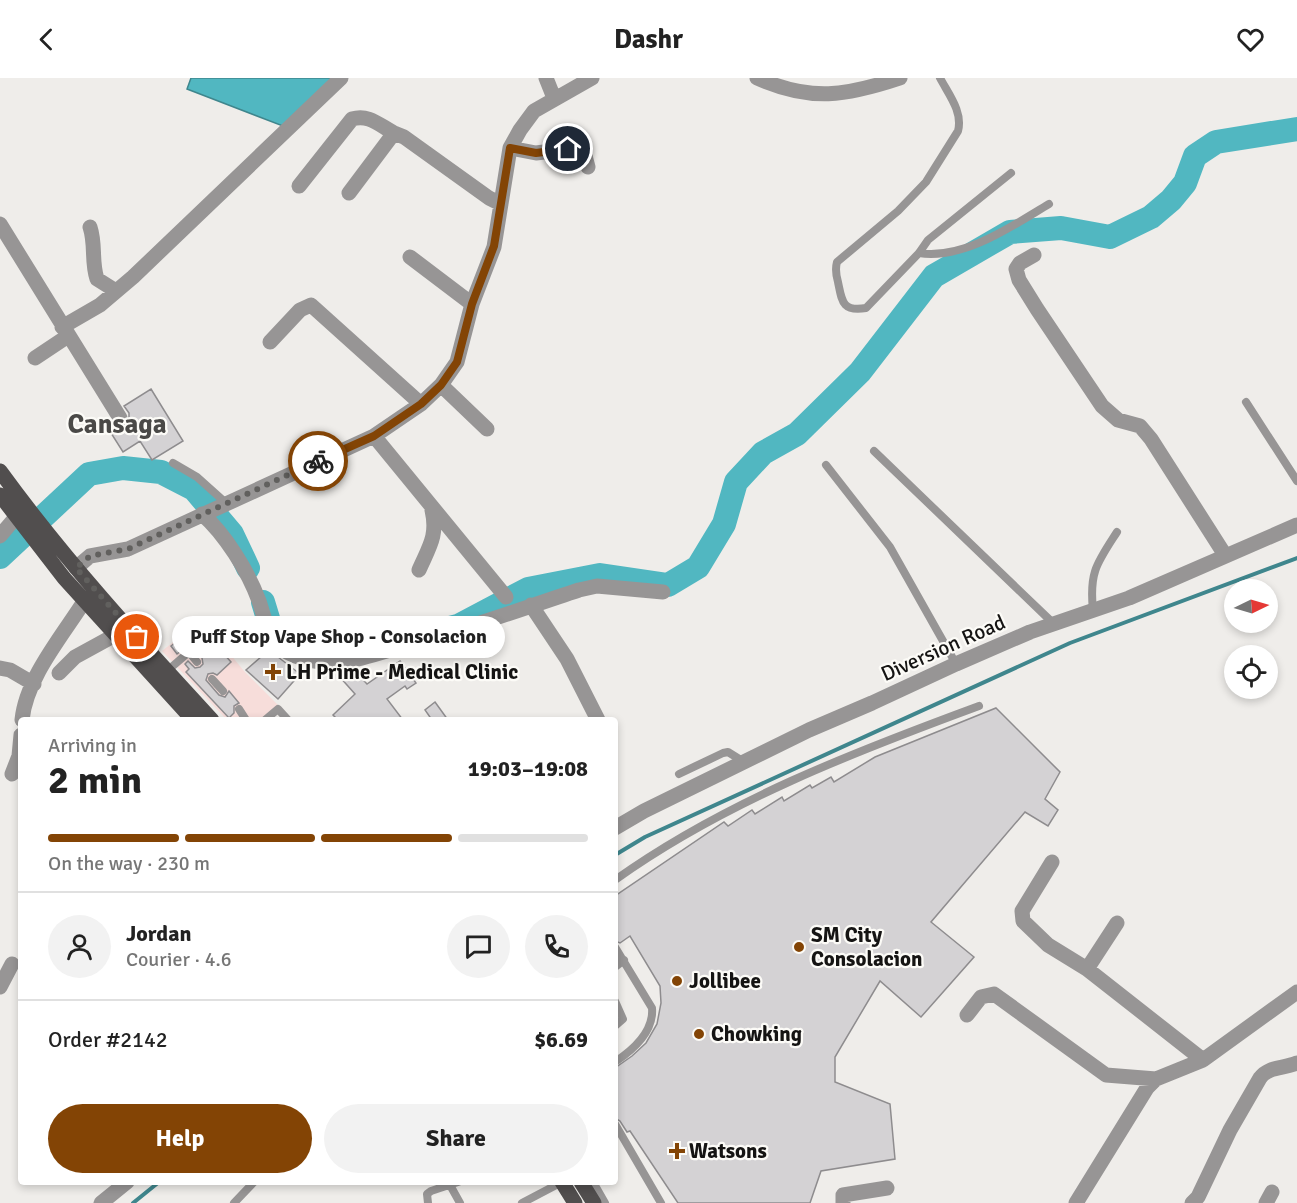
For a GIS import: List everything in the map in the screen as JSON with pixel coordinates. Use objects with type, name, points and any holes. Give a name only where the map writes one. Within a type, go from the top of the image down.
[{"type":"main road","points":[[0,471],[21,516]]},
{"type":"main road","points":[[0,495],[41,538],[85,600],[190,717]]},
{"type":"main road","points":[[41,538],[76,568],[209,717]]},
{"type":"main road","points":[[564,1185],[575,1203]]},
{"type":"main road","points":[[583,1185],[594,1203]]},
{"type":"street","points":[[35,358],[116,291],[341,78]]},
{"type":"street","points":[[546,78],[554,98]]},
{"type":"street","points":[[76,568],[90,556],[128,549],[374,436],[421,404],[441,385],[457,362],[472,304],[494,246],[510,148],[534,111],[592,78]]},
{"type":"street","points":[[757,78],[801,93],[833,95],[859,91],[900,78]]},
{"type":"street","points":[[299,186],[352,119],[362,116],[404,137],[489,198],[501,204]]},
{"type":"street","points":[[349,193],[394,133]]},
{"type":"street","points":[[510,148],[536,153],[579,150],[585,156],[588,167]]},
{"type":"street","points":[[0,224],[120,418]]},
{"type":"street","points":[[90,227],[95,241],[94,270],[97,279],[116,291]]},
{"type":"street","points":[[1034,255],[1020,262],[1016,269],[1019,280],[1036,309],[1102,406],[1118,420],[1140,426],[1151,439],[1225,555]]},
{"type":"street","points":[[410,257],[472,304]]},
{"type":"street","points":[[270,342],[300,310],[311,305],[421,404]]},
{"type":"street","points":[[441,385],[487,429]]},
{"type":"street","points":[[374,436],[432,510],[506,597]]},
{"type":"street","points":[[213,509],[215,525],[254,589],[268,630],[275,643],[294,656],[322,662],[340,663],[432,639],[597,586],[663,592]]},
{"type":"street","points":[[418,570],[434,534],[435,524],[432,510]]},
{"type":"street","points":[[0,536],[21,516]]},
{"type":"street","name":"Diversion Road","points":[[618,826],[644,811],[809,730],[872,704],[956,664],[1053,623],[1129,598],[1297,525]]},
{"type":"street","points":[[22,717],[24,707],[40,670],[85,600]]},
{"type":"street","points":[[531,606],[567,659],[596,717]]},
{"type":"street","points":[[59,673],[75,657],[117,634]]},
{"type":"street","points":[[0,668],[10,670],[34,684]]},
{"type":"street","points":[[12,774],[18,759]]},
{"type":"street","points":[[1052,862],[1022,911],[1023,921],[1048,945],[1087,969],[1203,1060]]},
{"type":"street","points":[[1087,969],[1117,923]]},
{"type":"street","points":[[0,987],[12,964]]},
{"type":"street","points":[[1076,1203],[1148,1088],[1156,1079],[1203,1060],[1297,992]]},
{"type":"street","points":[[967,1015],[981,997],[994,994],[1106,1075],[1156,1079]]},
{"type":"street","points":[[1192,1203],[1198,1197],[1230,1130],[1264,1072],[1297,1063]]},
{"type":"street","points":[[101,1203],[124,1185]]},
{"type":"street","points":[[843,1203],[843,1195],[887,1188]]},
{"type":"lane","points":[[940,78],[959,113],[958,131],[926,182],[898,211],[837,262],[835,269],[841,298],[846,307],[854,310],[866,308],[919,253],[928,240],[1011,173]]},
{"type":"lane","points":[[919,253],[934,255],[992,237],[1049,204]]},
{"type":"lane","points":[[1246,402],[1297,482]]},
{"type":"lane","points":[[874,451],[1053,623]]},
{"type":"lane","points":[[173,463],[197,477],[213,509]]},
{"type":"lane","points":[[826,465],[890,547],[956,664]]},
{"type":"lane","points":[[1093,610],[1091,590],[1096,564],[1117,532]]},
{"type":"lane","points":[[167,671],[189,652],[197,662]]},
{"type":"lane","points":[[212,679],[223,691]]},
{"type":"lane","points":[[618,878],[725,814],[770,792],[902,734],[979,706]]},
{"type":"lane","points":[[238,709],[245,717]]},
{"type":"lane","points":[[269,717],[278,709],[285,717]]},
{"type":"lane","points":[[679,774],[728,752],[744,762]]},
{"type":"lane","points":[[618,953],[652,1008],[653,1016],[650,1027],[642,1038],[618,1059]]},
{"type":"lane","points":[[618,965],[624,960]]},
{"type":"lane","points":[[618,1007],[624,1019],[618,1024]]},
{"type":"lane","points":[[618,1129],[661,1203]]},
{"type":"lane","points":[[234,1203],[251,1185]]},
{"type":"lane","points":[[428,1203],[427,1194],[448,1185]]},
{"type":"lane","points":[[455,1185],[460,1203]]},
{"type":"lane","points":[[522,1203],[556,1185]]},
{"type":"lane","points":[[595,1185],[605,1203]]},
{"type":"shaded area","points":[[198,622],[208,627],[244,671],[280,707],[269,717],[224,717],[162,651]]},
{"type":"water","points":[[191,78],[339,78],[288,128],[187,89]]},
{"type":"building","points":[[151,389],[183,441],[152,460],[140,441],[123,452],[111,433],[129,422],[129,413],[124,406]]},
{"type":"building","points":[[195,626],[212,648],[216,645],[231,662],[217,675],[208,674],[206,680],[219,695],[225,697],[229,691],[239,703],[234,706],[234,713],[230,717],[186,672],[189,669],[185,664],[188,661],[195,668],[203,664],[202,658],[194,648],[187,646],[177,654],[171,646]]},
{"type":"building","name":"LH Prime - Medical Clinic","points":[[269,650],[300,674],[278,699],[246,670]]},
{"type":"building","points":[[400,661],[416,683],[407,689],[405,686],[387,699],[401,717],[335,717],[333,715],[355,694],[339,676],[345,671],[354,670],[367,684]]},
{"type":"building","points":[[435,702],[446,717],[430,717],[425,710]]},
{"type":"building","name":"SM City Consolacion","points":[[996,708],[1060,772],[1045,799],[1058,810],[1048,826],[1025,812],[931,922],[974,957],[921,1017],[880,981],[835,1057],[835,1082],[890,1104],[895,1159],[821,1171],[810,1203],[678,1203],[630,1131],[627,1132],[618,1120],[618,1066],[646,1043],[657,1024],[661,1003],[660,986],[630,936],[618,942],[618,894],[724,822],[728,826],[752,810],[755,814],[782,797],[784,801],[810,785],[812,788],[831,777],[834,782],[875,757]]},
{"type":"waterway","points":[[446,629],[458,626],[528,589],[600,575],[668,585],[698,567],[724,524],[736,482],[763,453],[797,434],[860,372],[934,276],[1010,232],[1061,228],[1110,237],[1151,217],[1171,200],[1185,183],[1195,156],[1216,142],[1297,129]]},
{"type":"waterway","points":[[0,557],[89,474],[123,468],[161,472],[194,489],[232,534],[248,568]]},
{"type":"waterway","points":[[618,853],[645,837],[1070,643],[1297,558]]},
{"type":"waterway","points":[[263,602],[270,625],[290,642],[313,655],[355,654],[375,648]]},
{"type":"waterway","points":[[133,1203],[155,1185]]},
{"type":"way so far","points":[[137,637],[76,568],[90,556],[128,549],[318,461]]},
{"type":"place","name":"Puff Stop Vape Shop - Consolacion","points":[[137,637]]},
{"type":"place","name":"LH Prime - Medical Clinic","points":[[273,672]]},
{"type":"place","name":"SM City Consolacion","points":[[799,947]]},
{"type":"place","name":"Jollibee","points":[[677,981]]},
{"type":"place","name":"Chowking","points":[[699,1034]]},
{"type":"place","name":"Watsons","points":[[677,1151]]},
{"type":"district","name":"Cansaga","points":[[117,424]]},
{"type":"route","points":[[318,461],[374,436],[421,404],[441,385],[457,362],[472,304],[494,246],[510,148],[536,153],[568,149]]}]
